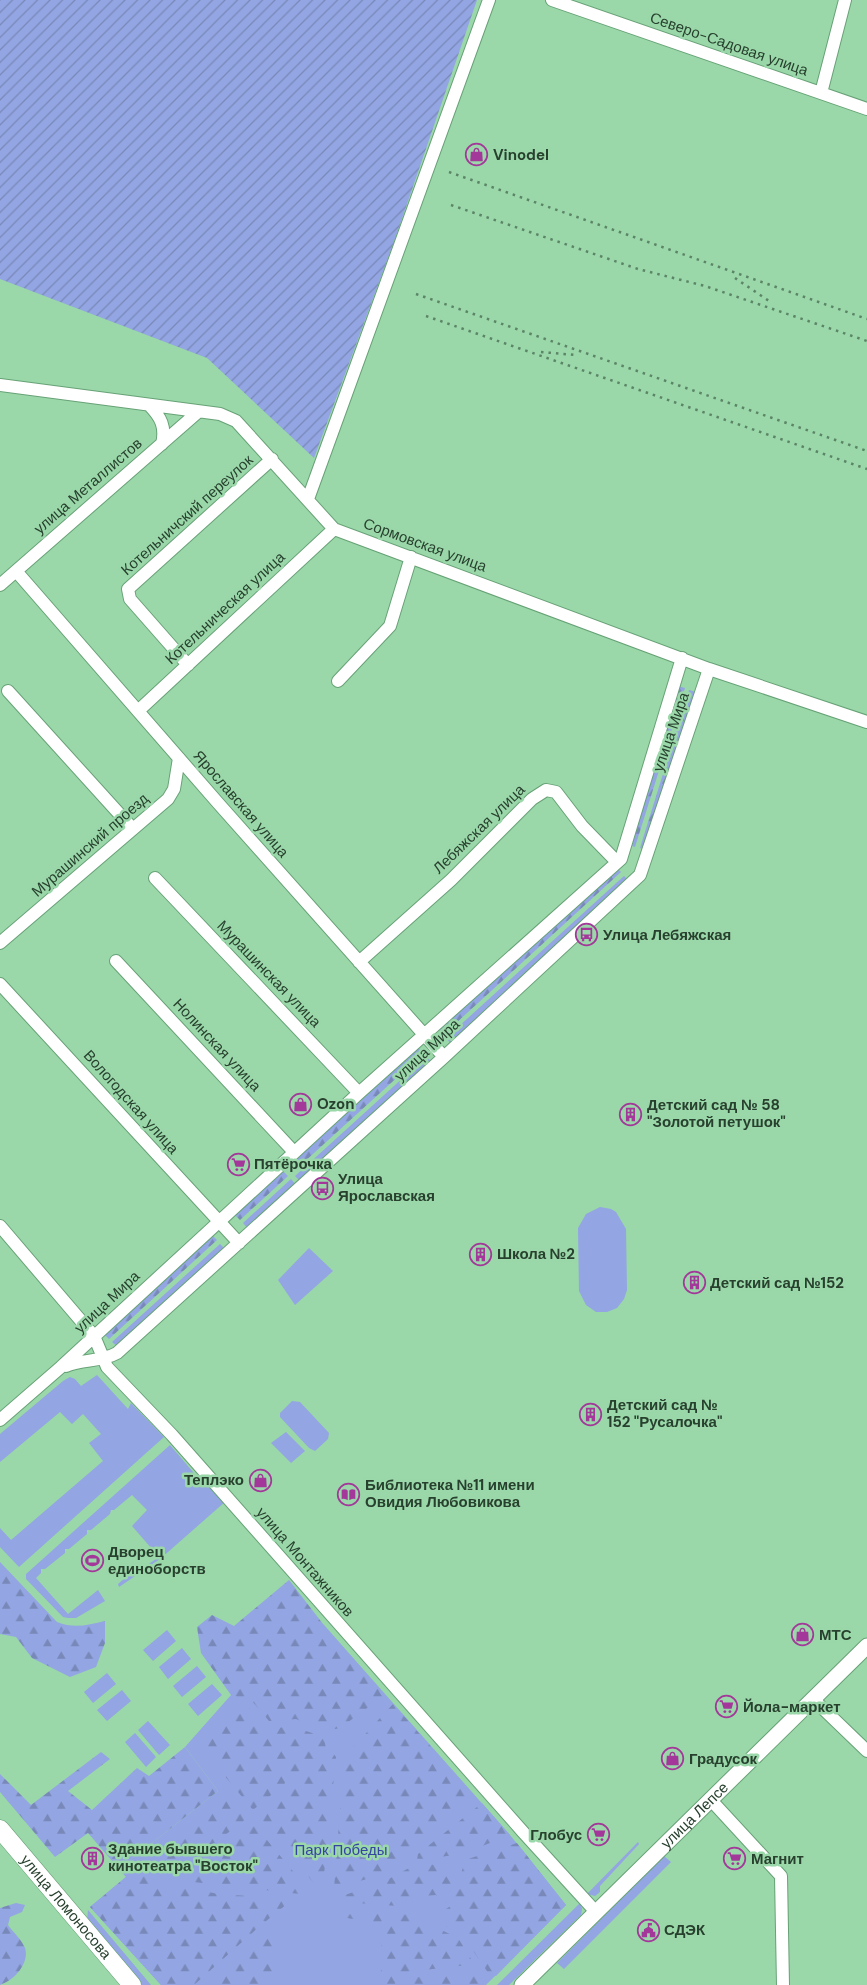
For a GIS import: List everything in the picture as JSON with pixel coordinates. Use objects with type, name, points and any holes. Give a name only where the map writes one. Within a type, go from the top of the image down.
[{"type":"highway","name":"улица Ломоносова","points":[[0,1829],[132,1985]]},
{"type":"main road","name":"улица Лепсе","points":[[522,1985],[867,1646]]},
{"type":"street","points":[[308,499],[489,0]]},
{"type":"street","name":"Северо-Садовая улица","points":[[552,0],[867,109]]},
{"type":"street","points":[[821,93],[845,0]]},
{"type":"street","name":"Сормовская улица","points":[[0,385],[220,414],[236,421],[334,529],[682,658],[709,670],[867,722]]},
{"type":"street","points":[[149,405],[162,421],[164,430],[162,444]]},
{"type":"street","name":"улица Металлистов","points":[[0,585],[198,412]]},
{"type":"street","name":"Котельничский переулок","points":[[188,665],[130,599],[128,589],[272,459]]},
{"type":"street","name":"Котельническая улица","points":[[138,711],[334,529]]},
{"type":"street","points":[[338,681],[390,626],[411,558]]},
{"type":"street","name":"Ярославская улица","points":[[16,571],[444,1057]]},
{"type":"street","name":"улица Мира","points":[[0,1420],[61,1367],[359,1093],[621,859],[682,658]]},
{"type":"street","name":"улица Мира","points":[[61,1367],[77,1362],[103,1359],[117,1353],[444,1057],[640,874],[709,670]]},
{"type":"street","points":[[8,691],[132,829]]},
{"type":"street","name":"Мурашинский проезд","points":[[0,943],[168,799],[174,789],[179,758]]},
{"type":"street","name":"Лебяжская улица","points":[[359,962],[451,880],[532,799],[546,790],[556,792],[582,826],[617,862]]},
{"type":"street","name":"Мурашинская улица","points":[[155,878],[359,1093]]},
{"type":"street","name":"Нолинская улица","points":[[116,961],[294,1152]]},
{"type":"street","name":"Вологодская улица","points":[[0,984],[239,1243]]},
{"type":"street","name":"улица Монтажников","points":[[0,1228],[94,1336],[103,1359],[596,1912]]},
{"type":"street","points":[[813,1699],[867,1751]]},
{"type":"street","points":[[710,1799],[782,1876],[783,1985]]},
{"type":"green space","points":[[0,0],[477,0],[394,242],[314,458],[207,358],[0,279]]},
{"type":"green space","points":[[678,686],[685,688],[635,847],[628,844]]},
{"type":"green space","points":[[689,690],[696,692],[645,850],[640,848]]},
{"type":"green space","points":[[617,868],[621,872],[443,1035],[438,1030]]},
{"type":"green space","points":[[624,876],[628,880],[451,1044],[446,1038]]},
{"type":"green space","points":[[419,1048],[424,1053],[292,1173],[287,1167]]},
{"type":"green space","points":[[427,1056],[431,1062],[300,1181],[295,1176]]},
{"type":"green space","points":[[283,1171],[288,1176],[240,1220],[234,1214]]},
{"type":"green space","points":[[291,1179],[296,1185],[248,1229],[243,1223]]},
{"type":"green space","points":[[600,1207],[616,1212],[626,1229],[627,1290],[624,1299],[617,1308],[607,1312],[596,1312],[586,1305],[579,1291],[578,1228],[586,1214]]},
{"type":"green space","points":[[212,1235],[217,1240],[109,1339],[105,1335]]},
{"type":"green space","points":[[220,1244],[225,1249],[118,1347],[112,1342]]},
{"type":"green space","points":[[309,1248],[333,1271],[295,1305],[278,1280]]},
{"type":"green space","points":[[97,1375],[128,1409],[131,1403],[164,1437],[19,1567],[0,1547],[0,1528],[11,1540],[103,1461],[89,1443],[101,1434],[83,1414],[72,1424],[60,1412],[0,1462],[0,1434],[63,1381],[70,1377],[75,1379],[81,1386]]},
{"type":"green space","points":[[292,1401],[300,1402],[329,1433],[328,1439],[315,1451],[309,1448],[280,1417],[280,1413]]},
{"type":"green space","points":[[286,1432],[305,1451],[291,1463],[271,1443]]},
{"type":"green space","points":[[170,1445],[199,1479],[226,1501],[160,1559],[119,1587],[118,1584],[137,1568],[144,1567],[159,1557],[132,1526],[147,1510],[132,1495],[114,1510],[111,1510],[110,1514],[91,1530],[87,1530],[87,1534],[69,1549],[65,1549],[65,1553],[45,1569],[41,1569],[41,1573],[36,1578],[68,1614],[98,1590],[105,1601],[76,1618],[63,1617],[26,1579],[26,1574]]},
{"type":"green space","points":[[0,1562],[57,1622],[75,1626],[105,1621],[105,1643],[96,1667],[70,1677],[32,1658],[16,1637],[0,1634]]},
{"type":"green space","points":[[289,1580],[323,1624],[385,1695],[340,1728],[325,1731],[296,1719],[269,1721],[252,1701],[231,1695],[201,1653],[197,1627],[212,1615],[234,1626]]},
{"type":"green space","name":"Парк Победы","points":[[323,1624],[510,1835],[566,1905],[486,1985],[161,1985],[90,1907],[126,1877],[119,1869],[218,1791],[185,1747],[231,1695]]},
{"type":"green space","points":[[167,1630],[176,1641],[153,1661],[143,1650]]},
{"type":"green space","points":[[182,1648],[191,1659],[168,1679],[159,1667]]},
{"type":"green space","points":[[197,1666],[206,1677],[182,1697],[173,1686]]},
{"type":"green space","points":[[107,1673],[116,1684],[93,1703],[84,1692]]},
{"type":"green space","points":[[212,1684],[222,1695],[198,1716],[188,1704]]},
{"type":"green space","points":[[122,1690],[131,1701],[107,1721],[97,1710]]},
{"type":"green space","points":[[393,1704],[475,1796],[400,1860],[373,1877],[334,1889],[344,1757]]},
{"type":"green space","points":[[238,1706],[249,1708],[265,1728],[294,1727],[324,1737],[326,1749],[253,1810],[199,1745]]},
{"type":"green space","points":[[148,1721],[170,1745],[159,1755],[138,1730]]},
{"type":"green space","points":[[135,1733],[156,1757],[146,1767],[125,1742]]},
{"type":"green space","points":[[185,1747],[218,1791],[119,1869],[88,1833],[55,1857],[0,1792],[0,1774],[31,1805],[101,1752],[110,1759],[68,1791],[92,1810],[137,1768],[149,1776]]},
{"type":"green space","points":[[333,1753],[336,1757],[323,1884],[316,1886],[260,1817]]},
{"type":"green space","points":[[226,1795],[249,1817],[205,1850],[172,1869],[166,1864],[159,1866],[149,1857]]},
{"type":"green space","points":[[482,1803],[510,1835],[462,1854],[417,1860],[418,1854]]},
{"type":"green space","points":[[252,1822],[307,1888],[300,1894],[176,1880],[176,1873],[207,1855]]},
{"type":"green space","points":[[638,1842],[639,1844],[600,1886],[600,1892],[595,1896],[587,1894]]},
{"type":"green space","points":[[517,1843],[566,1905],[496,1976],[489,1974],[460,1932],[440,1924],[443,1911],[452,1905],[465,1860]]},
{"type":"green space","points":[[664,1856],[671,1862],[564,1969],[557,1963]]},
{"type":"green space","points":[[145,1861],[153,1880],[160,1885],[170,1884],[223,1895],[260,1926],[194,1985],[161,1985],[90,1907]]},
{"type":"green space","points":[[458,1861],[446,1902],[440,1904],[436,1895],[422,1896],[412,1907],[343,1902],[342,1896],[383,1882],[409,1868]]},
{"type":"green space","points":[[233,1895],[293,1899],[265,1922]]},
{"type":"green space","points":[[16,1903],[25,1905],[22,1912],[10,1917],[8,1925],[24,1945],[25,1960],[20,1971],[11,1980],[0,1985],[0,1908]]},
{"type":"green space","points":[[580,1903],[581,1915],[509,1985],[497,1985]]},
{"type":"green space","points":[[343,1907],[410,1915],[458,1938],[473,1962],[468,1965],[406,1972],[394,1985],[378,1985],[384,1955],[375,1923],[342,1917]]},
{"type":"green space","points":[[88,1910],[151,1985],[142,1985],[87,1922]]},
{"type":"green space","points":[[264,1932],[272,1937],[277,1951],[274,1985],[208,1985]]},
{"type":"green space","points":[[477,1968],[485,1985],[403,1985],[411,1978],[470,1971]]},
{"type":"railway","points":[[449,172],[867,319]]},
{"type":"railway","points":[[451,205],[638,269],[705,286],[867,341]]},
{"type":"railway","points":[[735,278],[772,303]]},
{"type":"railway","points":[[416,294],[867,451]]},
{"type":"railway","points":[[426,316],[867,469]]},
{"type":"railway","points":[[541,352],[576,355]]},
{"type":"place","name":"Vinodel","points":[[477,155]]},
{"type":"place","name":"Улица Лебяжская","points":[[587,935]]},
{"type":"place","name":"Ozon","points":[[301,1104]]},
{"type":"place","name":"Детский сад № 58 \"Золотой петушок\"","points":[[631,1114]]},
{"type":"place","name":"Пятёрочка","points":[[238,1164]]},
{"type":"place","name":"Улица Ярославская","points":[[322,1188]]},
{"type":"place","name":"Школа №2","points":[[481,1254]]},
{"type":"place","name":"Детский сад №152","points":[[694,1283]]},
{"type":"place","name":"Детский сад № 152 \"Русалочка\"","points":[[591,1414]]},
{"type":"place","name":"Теплэко","points":[[260,1480]]},
{"type":"place","name":"Библиотека №11 имени Овидия Любовикова","points":[[349,1494]]},
{"type":"place","name":"Дворец единоборств","points":[[92,1561]]},
{"type":"place","name":"МТС","points":[[803,1635]]},
{"type":"place","name":"Йола-маркет","points":[[727,1707]]},
{"type":"place","name":"Градусок","points":[[673,1759]]},
{"type":"place","name":"Глобус","points":[[598,1835]]},
{"type":"place","name":"Здание бывшего кинотеатра \"Восток\"","points":[[92,1858]]},
{"type":"place","name":"Магнит","points":[[735,1859]]},
{"type":"place","name":"СДЭК","points":[[648,1930]]}]
